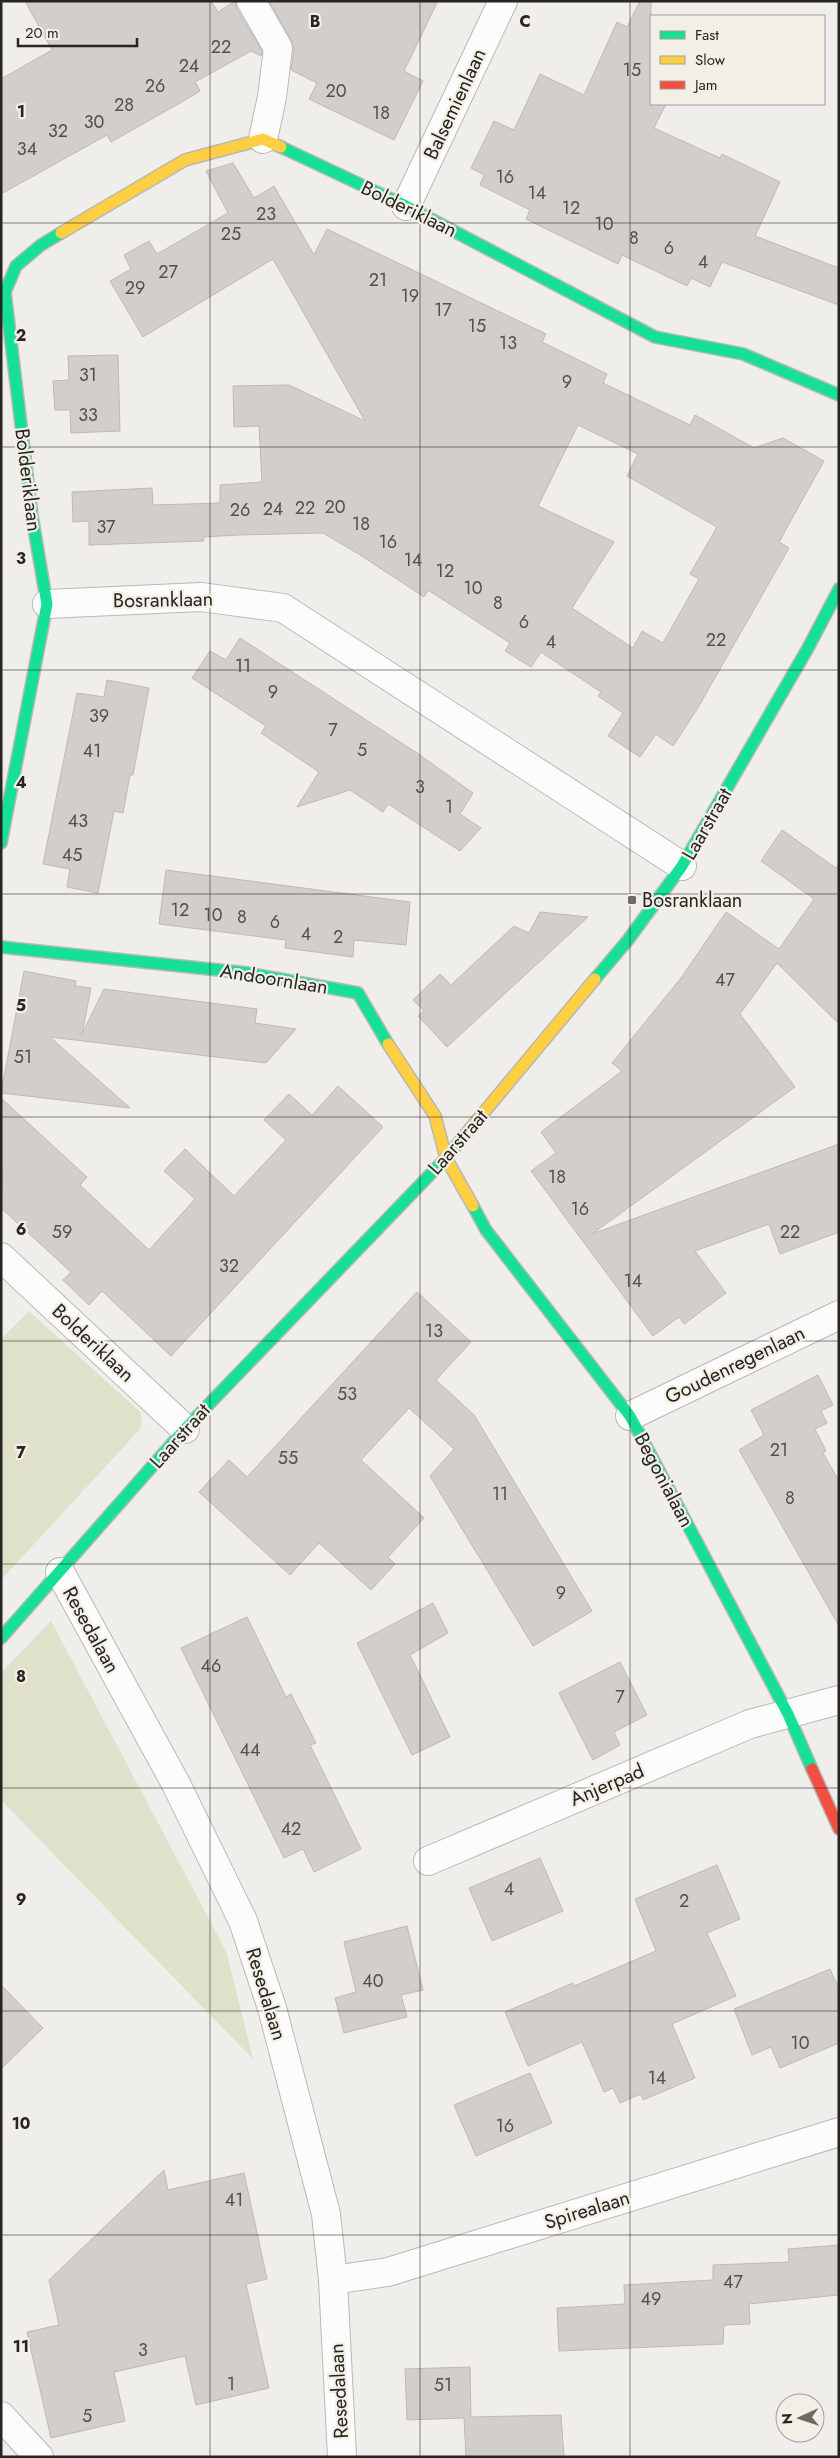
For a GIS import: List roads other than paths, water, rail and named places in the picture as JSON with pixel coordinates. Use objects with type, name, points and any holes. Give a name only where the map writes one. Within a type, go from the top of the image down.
[{"type":"street","points":[[251,1],[278,48],[272,96],[263,139]]},
{"type":"street","name":"Balsemienlaan","points":[[406,206],[503,1]]},
{"type":"street","name":"Bolderiklaan","points":[[1,844],[47,604],[32,516],[3,291],[16,266],[41,245],[185,160],[263,139],[406,206],[655,337],[743,354],[839,395]]},
{"type":"street","name":"Laarstraat","points":[[1,1638],[185,1429],[446,1158],[628,940],[682,866],[808,648],[839,589]]},
{"type":"street","name":"Bosranklaan","points":[[47,604],[201,596],[283,608],[682,866]]},
{"type":"street","name":"Andoornlaan","points":[[1,947],[247,973],[358,993],[385,1039],[435,1116],[446,1158]]},
{"type":"street","name":"Begonialaan","points":[[446,1158],[486,1230],[630,1416],[788,1714],[839,1829]]},
{"type":"street","name":"Bolderiklaan","points":[[1,1257],[185,1429]]},
{"type":"street","name":"Goudenregenlaan","points":[[630,1416],[839,1315]]},
{"type":"street","name":"Resedalaan","points":[[60,1572],[176,1784],[243,1921],[272,2008],[326,2214],[333,2280],[342,2457]]},
{"type":"street","name":"Anjerpad","points":[[428,1861],[750,1724],[839,1700]]},
{"type":"street","name":"Spirealaan","points":[[333,2280],[388,2272],[839,2132]]},
{"type":"street","points":[[1,2416],[39,2457]]},
{"type":"place","name":"Bosranklaan","points":[[632,900]]}]
